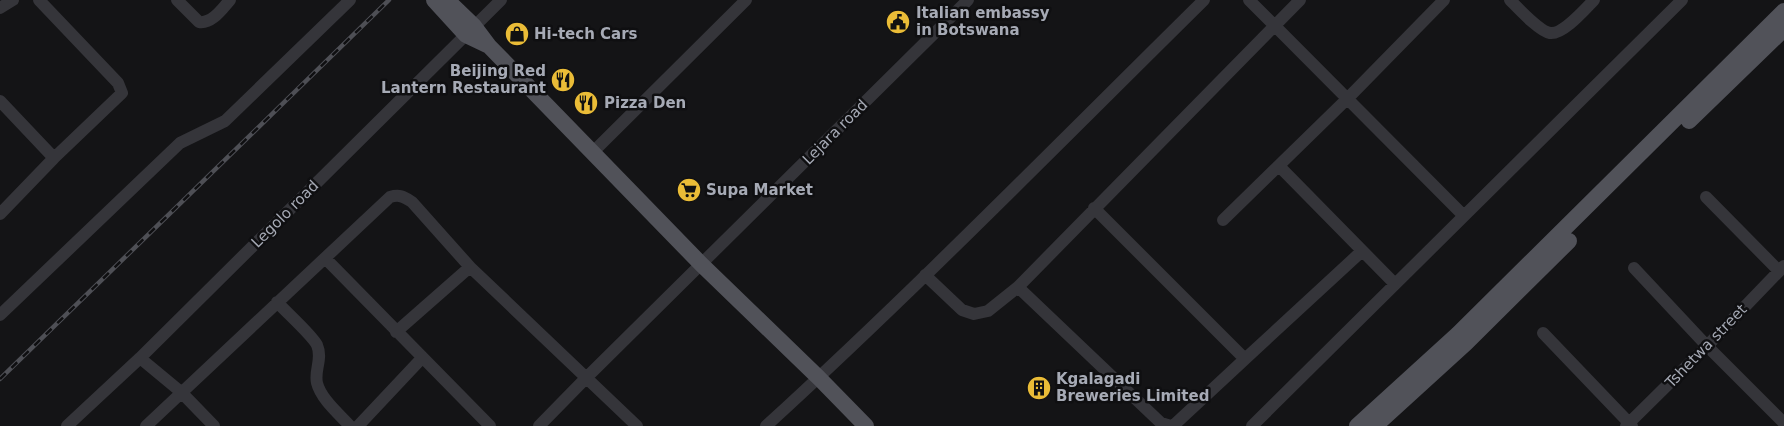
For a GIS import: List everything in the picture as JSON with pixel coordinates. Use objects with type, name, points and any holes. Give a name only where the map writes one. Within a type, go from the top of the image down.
[{"type":"main road","points":[[434,0],[489,46],[701,264],[866,426]]},
{"type":"main road","points":[[447,0],[470,30]]},
{"type":"main road","points":[[1357,426],[1458,334],[1784,11]]},
{"type":"main road","points":[[1375,426],[1466,343],[1784,29]]},
{"type":"street","points":[[0,8],[13,0]]},
{"type":"street","points":[[0,214],[54,158],[122,93],[118,83],[40,0]]},
{"type":"street","points":[[177,0],[199,22],[213,18],[230,0]]},
{"type":"street","points":[[0,315],[180,143],[225,121],[350,0]]},
{"type":"street","name":"Legolo road","points":[[67,426],[140,358],[502,0]]},
{"type":"street","points":[[592,153],[746,0]]},
{"type":"street","name":"Lejara road","points":[[539,426],[968,0]]},
{"type":"street","points":[[766,426],[819,378],[925,275],[1204,0]]},
{"type":"street","points":[[1249,0],[1464,216]]},
{"type":"street","points":[[925,275],[962,310],[974,314],[988,311],[1018,287],[1273,25],[1300,0]]},
{"type":"street","points":[[1223,220],[1348,98],[1444,0]]},
{"type":"street","points":[[1510,0],[1542,29],[1550,33],[1557,32],[1569,24],[1594,0]]},
{"type":"street","points":[[1252,426],[1682,0]]},
{"type":"street","points":[[0,101],[54,158]]},
{"type":"street","points":[[1279,166],[1395,284]]},
{"type":"street","points":[[146,426],[390,197],[397,195],[404,196],[412,202],[470,267],[637,426]]},
{"type":"street","points":[[1706,197],[1781,268]]},
{"type":"street","points":[[1094,208],[1245,359]]},
{"type":"street","points":[[1018,287],[1161,423],[1172,426],[1362,251]]},
{"type":"street","points":[[325,258],[490,426]]},
{"type":"street","points":[[396,332],[470,267]]},
{"type":"street","points":[[1634,268],[1707,346],[1784,423]]},
{"type":"street","name":"Tshetwa street","points":[[1629,425],[1781,268]]},
{"type":"street","points":[[277,302],[316,344],[320,358],[316,372],[317,384],[323,395],[350,426]]},
{"type":"street","points":[[1543,333],[1629,425]]},
{"type":"street","points":[[140,358],[181,392],[214,426]]},
{"type":"street","points":[[358,426],[422,358]]},
{"type":"railway","points":[[0,379],[389,0]]},
{"type":"place","name":"Italian embassy in Botswana","points":[[898,22]]},
{"type":"place","name":"Hi-tech Cars","points":[[517,34]]},
{"type":"place","name":"Beijing Red Lantern Restaurant","points":[[563,80]]},
{"type":"place","name":"Pizza Den","points":[[586,103]]},
{"type":"place","name":"Supa Market","points":[[689,190]]},
{"type":"place","name":"Kgalagadi Breweries Limited","points":[[1039,388]]}]
